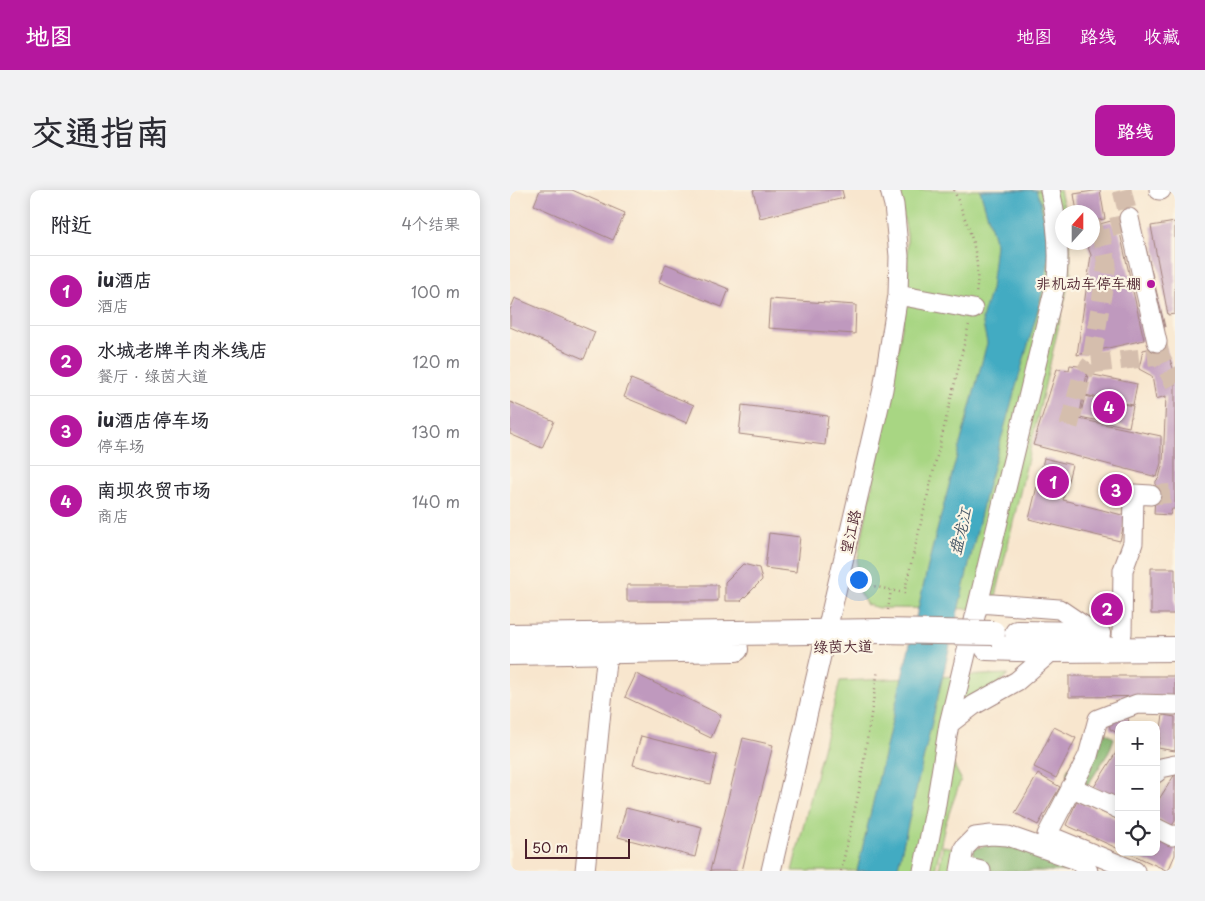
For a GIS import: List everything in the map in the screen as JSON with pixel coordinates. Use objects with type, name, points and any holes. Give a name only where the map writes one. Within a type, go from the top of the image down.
[{"type":"main road","name":"绿茵大道","points":[[510,653],[606,651],[825,639],[883,629],[990,640],[1053,650],[1175,649]]},
{"type":"main road","name":"绿茵大道","points":[[990,640],[1096,634],[1175,634]]},
{"type":"main road","name":"绿茵大道","points":[[510,636],[825,639]]},
{"type":"street","name":"望江路","points":[[771,871],[883,389],[898,295],[899,256],[894,206],[890,190]]},
{"type":"street","points":[[923,871],[949,724],[1057,278],[1058,244],[1056,217],[1050,190]]},
{"type":"street","points":[[1129,218],[1157,342]]},
{"type":"street","points":[[898,295],[973,308]]},
{"type":"street","points":[[1122,634],[1123,570],[1133,543],[1134,494],[1151,495]]},
{"type":"street","points":[[979,603],[1059,610],[1096,634]]},
{"type":"street","points":[[949,724],[974,705],[1017,681],[1053,650]]},
{"type":"street","points":[[585,871],[606,651]]},
{"type":"street","points":[[1135,871],[1047,834],[1088,756],[1098,719],[1137,704],[1175,705]]},
{"type":"street","points":[[1160,768],[1175,765]]},
{"type":"street","points":[[1071,787],[1115,807]]},
{"type":"street","points":[[1160,830],[1172,836],[1175,835]]},
{"type":"street","points":[[981,871],[961,869],[964,848],[975,838],[991,835],[1008,836],[1077,860],[1088,871]]},
{"type":"path","points":[[840,579],[904,593],[973,308],[978,277],[975,244],[954,190]]},
{"type":"path","points":[[883,629],[891,590]]},
{"type":"path","points":[[841,871],[859,791],[878,670]]},
{"type":"green space","points":[[898,190],[1060,190],[1063,205],[1055,205],[1055,250],[1070,250],[1071,273],[993,609],[880,608],[867,605],[857,589],[857,562],[892,386],[908,291],[907,234]]},
{"type":"green space","points":[[1008,674],[953,728],[951,760],[961,779],[945,825],[935,871],[792,871],[840,681]]},
{"type":"green space","points":[[1102,730],[1114,738],[1109,752],[1086,788],[1111,803],[1115,800],[1115,814],[1067,780],[1067,771]]},
{"type":"green space","points":[[1000,841],[1084,871],[971,871],[974,849]]},
{"type":"green space","points":[[943,846],[954,848],[951,871],[939,871]]},
{"type":"water","name":"盘龙江","points":[[980,190],[1036,190],[1050,248],[1048,265],[1039,306],[986,492],[897,871],[857,871],[931,553],[987,343],[982,319],[991,289],[996,244]]},
{"type":"building","points":[[540,190],[572,190],[625,213],[613,240],[534,205]]},
{"type":"building","points":[[753,190],[842,190],[844,198],[760,218]]},
{"type":"building","points":[[1100,190],[1105,219],[1100,220],[1100,205],[1076,205],[1074,194]]},
{"type":"building","points":[[1111,221],[1120,233],[1144,340],[1077,355],[1091,255],[1089,250],[1100,250],[1100,224]]},
{"type":"building","points":[[1175,222],[1175,314],[1168,315],[1151,226]]},
{"type":"building","name":"非机动车停车棚","points":[[1144,240],[1165,327],[1159,328],[1138,242]]},
{"type":"building","points":[[666,264],[729,289],[722,307],[659,282]]},
{"type":"building","points":[[515,298],[595,332],[584,359],[510,327],[510,310]]},
{"type":"building","points":[[770,299],[856,305],[855,334],[768,328]]},
{"type":"building","points":[[1165,345],[1175,374],[1175,509],[1172,509],[1170,515],[1154,514],[1156,481],[1159,478],[1163,463],[1166,396],[1156,399],[1152,376],[1139,369],[1143,350]]},
{"type":"building","points":[[1089,362],[1079,419],[1161,436],[1161,463],[1157,477],[1033,445],[1057,369],[1069,370],[1070,365],[1078,366]]},
{"type":"building","points":[[1089,374],[1137,384],[1133,405],[1085,395]]},
{"type":"building","points":[[631,379],[694,405],[687,423],[624,397]]},
{"type":"building","points":[[1085,396],[1133,406],[1129,427],[1080,417]]},
{"type":"building","points":[[510,402],[554,421],[542,448],[510,434]]},
{"type":"building","points":[[742,405],[828,416],[825,445],[739,434]]},
{"type":"building","points":[[1044,458],[1072,465],[1063,500],[1126,516],[1120,541],[1029,519]]},
{"type":"building","points":[[769,533],[800,537],[796,572],[765,568]]},
{"type":"building","points":[[743,564],[759,568],[762,580],[741,601],[725,601],[725,582]]},
{"type":"building","points":[[1151,568],[1175,568],[1175,614],[1151,614]]},
{"type":"building","points":[[627,585],[718,585],[718,601],[627,601]]},
{"type":"building","points":[[636,674],[721,715],[711,738],[625,697]]},
{"type":"building","points":[[1069,676],[1175,676],[1175,696],[1069,697]]},
{"type":"building","points":[[1163,715],[1175,717],[1175,751],[1160,748]]},
{"type":"building","points":[[1128,717],[1128,721],[1115,721],[1115,732],[1110,729],[1109,720]]},
{"type":"building","points":[[1054,727],[1076,738],[1056,778],[1034,767]]},
{"type":"building","points":[[641,736],[717,755],[710,784],[633,765]]},
{"type":"building","points":[[743,738],[773,745],[742,871],[710,871]]},
{"type":"building","points":[[1115,754],[1115,798],[1114,799],[1094,787]]},
{"type":"building","points":[[1038,774],[1060,787],[1038,825],[1015,813]]},
{"type":"building","points":[[1175,774],[1175,821],[1171,827],[1160,820],[1160,798]]},
{"type":"building","points":[[1077,801],[1115,818],[1115,847],[1066,825]]},
{"type":"building","points":[[626,808],[702,827],[695,857],[618,837]]},
{"type":"building","points":[[1160,839],[1175,845],[1175,855],[1168,871],[1136,856],[1160,856]]},
{"type":"tunnel","points":[[1122,190],[1129,218]]},
{"type":"tunnel","points":[[1130,223],[1100,230],[1107,264],[1091,364],[1160,356]]},
{"type":"tunnel","points":[[1158,345],[1160,356],[1175,384]]},
{"type":"tunnel","points":[[1069,426],[1082,376],[1091,364]]},
{"type":"tunnel","points":[[1151,495],[1175,493]]},
{"type":"place","name":"非机动车停车棚","points":[[1151,284]]},
{"type":"place","name":"南坝农贸市场","points":[[1109,407]]},
{"type":"place","name":"iu酒店","points":[[1053,482]]},
{"type":"place","name":"iu酒店停车场","points":[[1116,490]]},
{"type":"place","name":"水城老牌羊肉米线店","points":[[1107,609]]}]
